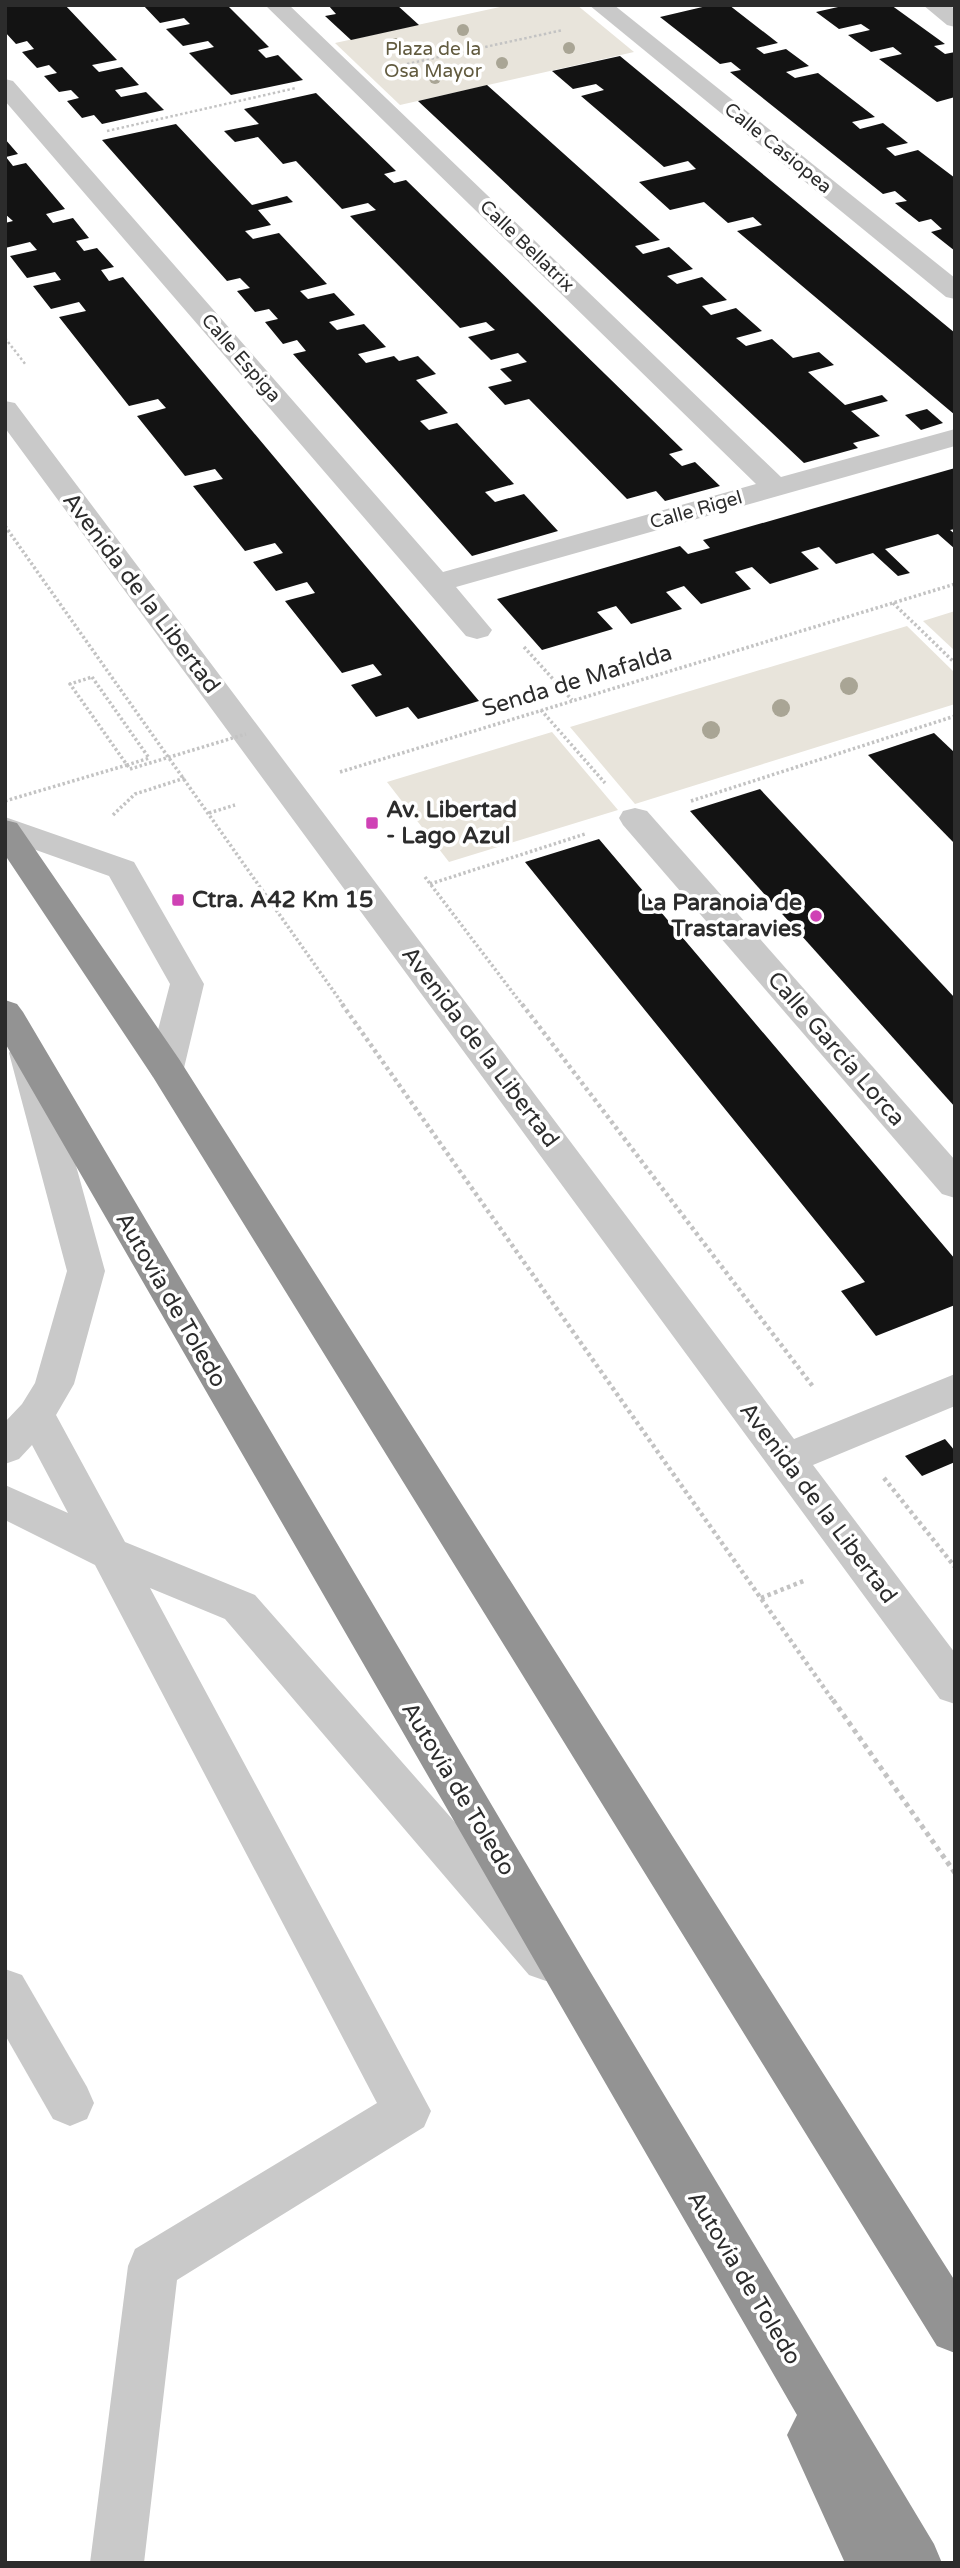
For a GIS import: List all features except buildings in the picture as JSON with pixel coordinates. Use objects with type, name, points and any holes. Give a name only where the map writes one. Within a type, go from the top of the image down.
[{"type":"highway","points":[[5,829],[166,1068],[955,2328]]},
{"type":"highway","name":"Autovía de Toledo","points":[[15,1028],[259,1452],[723,2243],[915,2563]]},
{"type":"highway","points":[[723,2243],[873,2563]]},
{"type":"street","name":"Calle Bellatrix","points":[[276,5],[776,488]]},
{"type":"street","name":"Calle Casiopea","points":[[600,5],[955,292]]},
{"type":"street","points":[[933,5],[955,20]]},
{"type":"street","name":"Calle Espiga","points":[[5,86],[477,630]]},
{"type":"street","name":"Avenida de la Libertad","points":[[5,409],[955,1686]]},
{"type":"street","name":"Calle Rigel","points":[[436,583],[955,437]]},
{"type":"street","name":"Calle García Lorca","points":[[635,818],[955,1185]]},
{"type":"street","points":[[5,829],[122,869],[187,984],[166,1068]]},
{"type":"street","points":[[5,1448],[36,1415],[54,1384],[86,1271],[15,1028]]},
{"type":"street","points":[[786,1459],[955,1389]]},
{"type":"street","points":[[36,1415],[407,2111],[153,2266],[117,2563]]},
{"type":"street","points":[[5,1501],[111,1554],[240,1607],[586,2007]]},
{"type":"street","points":[[5,1990],[70,2102]]},
{"type":"path","points":[[5,526],[955,1873]]},
{"type":"path","name":"Senda de Mafalda","points":[[209,813],[955,584]]},
{"type":"path","points":[[892,603],[955,663]]},
{"type":"path","points":[[5,801],[97,773],[110,769],[123,765],[136,761],[149,758],[92,677],[70,684],[92,716],[115,747],[122,758],[130,769],[246,734]]},
{"type":"path","points":[[541,710],[635,818]]},
{"type":"green space","name":"Plaza de la Osa Mayor","points":[[509,5],[577,5],[634,52],[400,105],[335,43]]},
{"type":"green space","points":[[955,611],[955,651],[923,621]]},
{"type":"green space","points":[[907,626],[955,673],[955,704],[635,804],[570,727]]},
{"type":"green space","points":[[552,732],[618,810],[449,862],[387,782]]},
{"type":"place","name":"Av. Libertad - Lago Azul","points":[[372,823]]},
{"type":"place","name":"Ctra. A42 Km 15","points":[[178,900]]},
{"type":"place","name":"La Paranoia de Trastaravies","points":[[816,916]]}]
